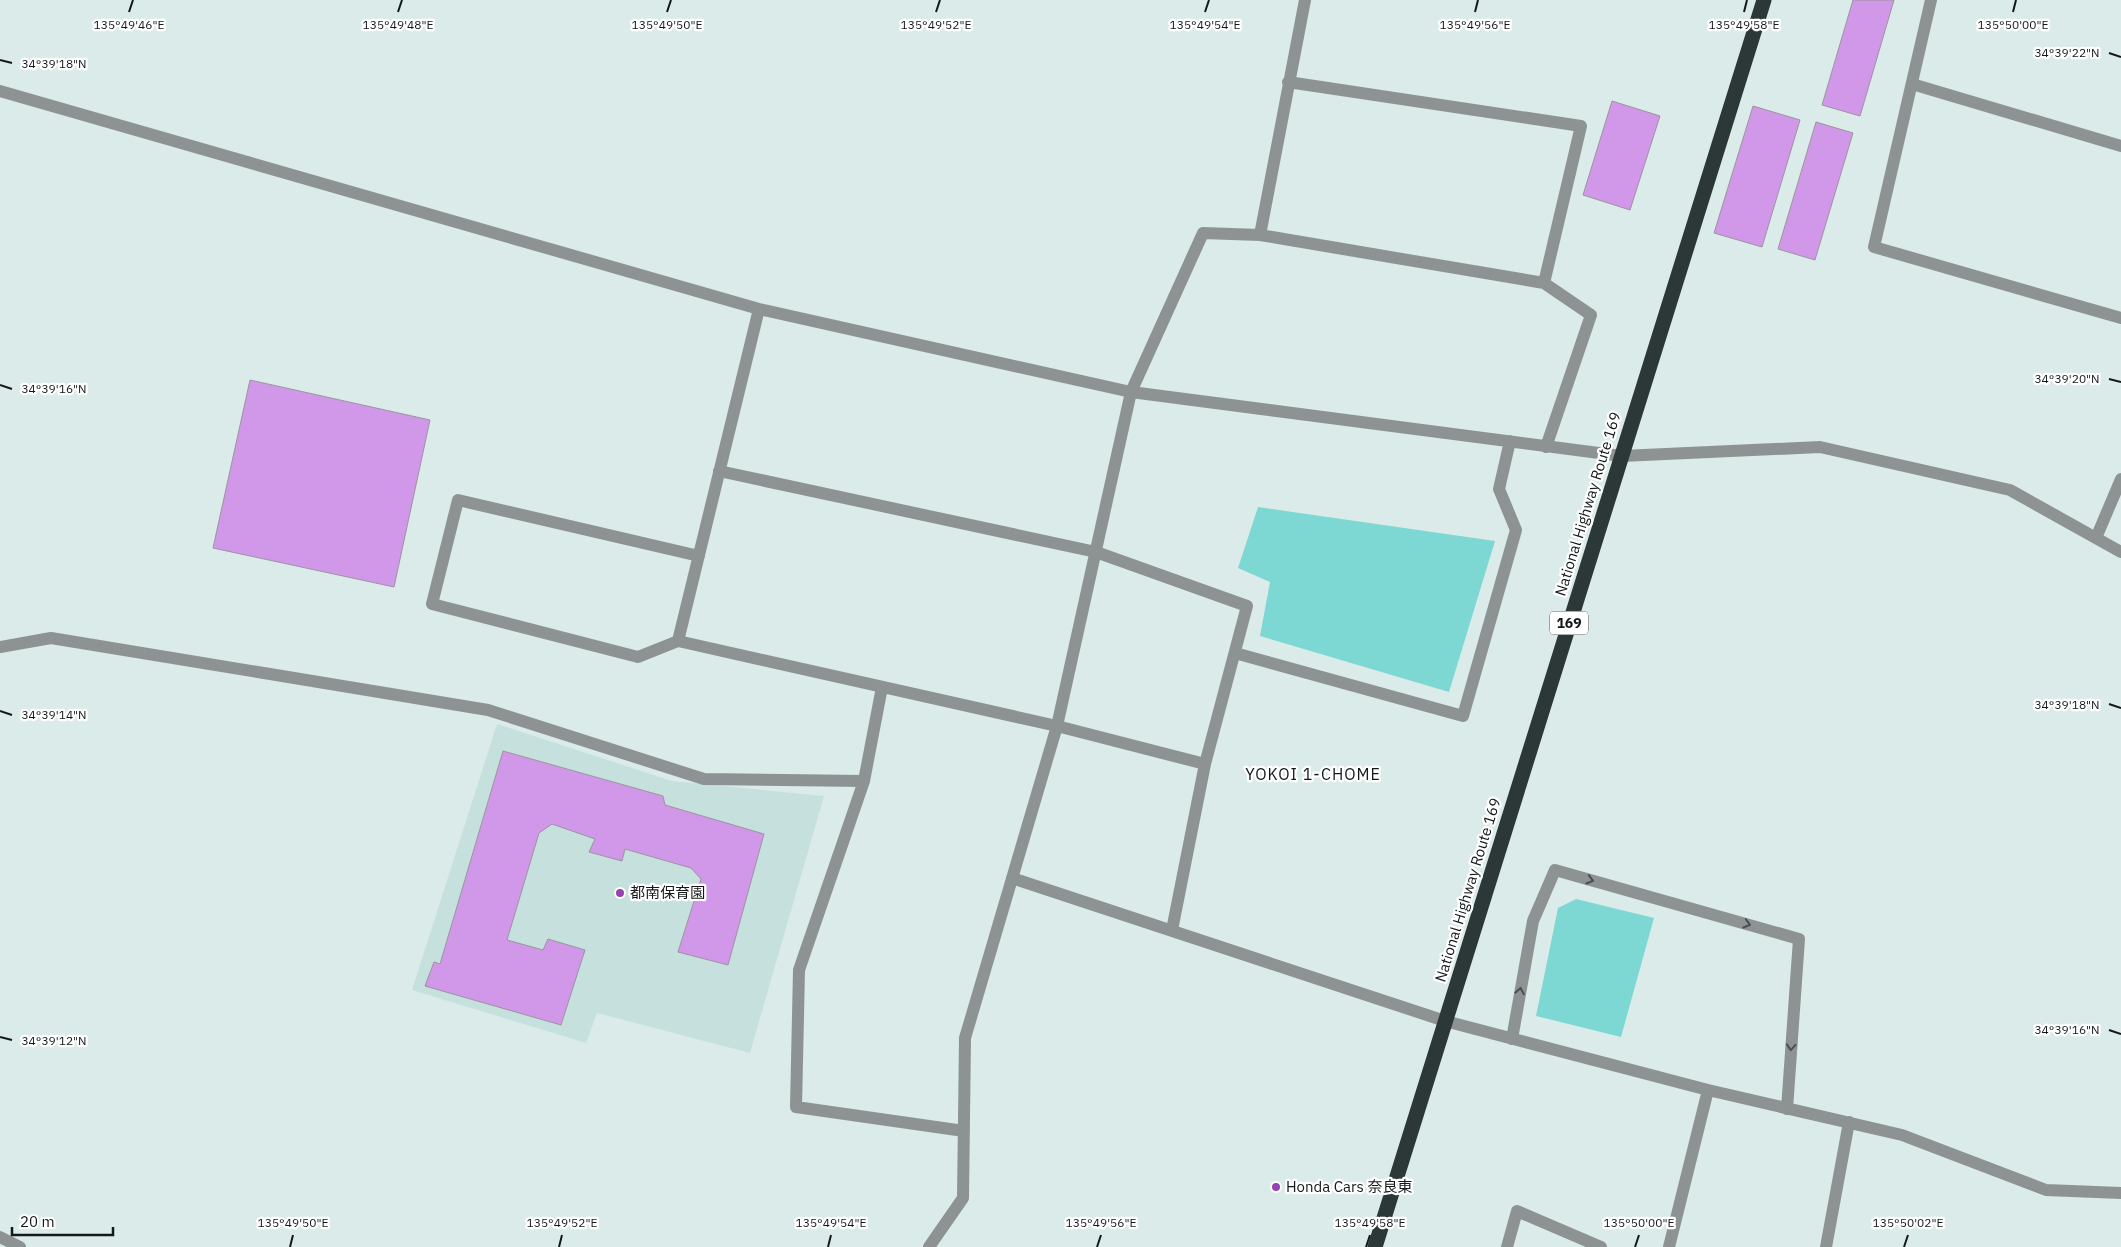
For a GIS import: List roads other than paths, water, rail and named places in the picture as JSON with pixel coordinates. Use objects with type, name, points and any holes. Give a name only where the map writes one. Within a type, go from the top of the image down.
[{"type":"highway","name":"National Highway Route 169","points":[[1375,1247],[1764,0]]},
{"type":"street","points":[[1260,235],[1305,0]]},
{"type":"street","points":[[1931,0],[1874,247],[2121,318]]},
{"type":"street","points":[[1288,82],[1582,126],[1544,282]]},
{"type":"street","points":[[1912,84],[2121,146]]},
{"type":"street","points":[[0,91],[759,309],[1131,392],[1622,456],[1820,447],[2010,490],[2121,552]]},
{"type":"street","points":[[929,1247],[963,1198],[965,1038],[1057,726],[1131,392],[1203,233],[1260,235],[1544,282],[1591,315],[1546,447]]},
{"type":"street","points":[[678,641],[759,309]]},
{"type":"street","points":[[1235,653],[1463,716],[1516,530],[1499,489],[1510,441]]},
{"type":"street","points":[[720,471],[1096,552],[1247,606],[1205,764],[1172,930]]},
{"type":"street","points":[[2096,538],[2121,480]]},
{"type":"street","points":[[699,556],[458,500],[432,604],[638,657],[678,641],[1057,726],[1205,764]]},
{"type":"street","points":[[0,647],[51,638],[488,710],[704,779],[864,781]]},
{"type":"street","points":[[882,687],[864,781],[799,970],[796,1107],[964,1131]]},
{"type":"street","points":[[1512,1039],[1533,921],[1556,870],[1799,939],[1787,1109]]},
{"type":"street","points":[[1012,878],[1445,1021],[1708,1090],[1902,1135],[2046,1190],[2121,1193]]},
{"type":"street","points":[[1669,1247],[1708,1090]]},
{"type":"street","points":[[1826,1247],[1849,1122]]},
{"type":"street","points":[[1508,1247],[1517,1211],[1601,1247]]},
{"type":"street","points":[[0,1237],[20,1247]]},
{"type":"place","name":"都南保育園","points":[[620,893]]},
{"type":"place","name":"Honda Cars 奈良東","points":[[1276,1187]]},
{"type":"district","name":"YOKOI 1-CHOME","points":[[1313,774]]}]
